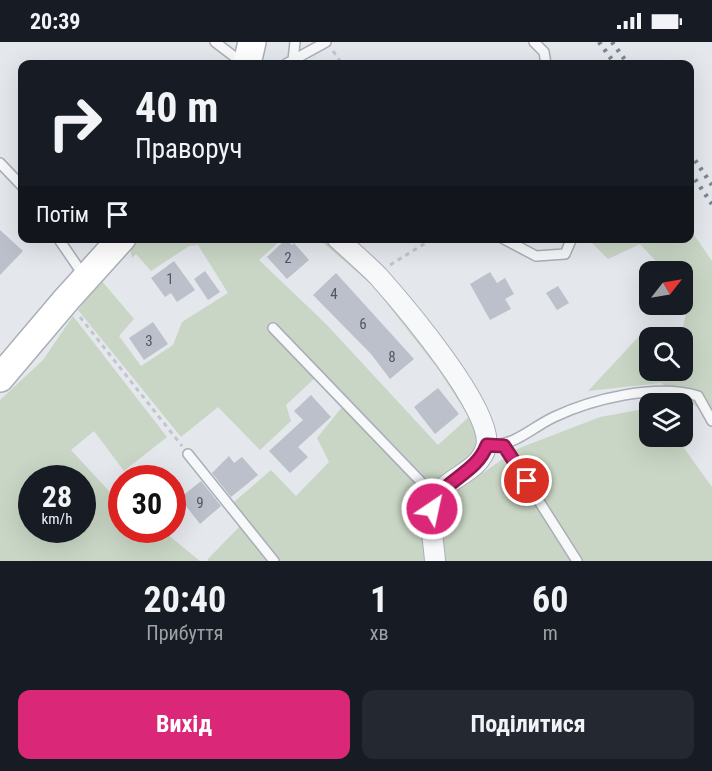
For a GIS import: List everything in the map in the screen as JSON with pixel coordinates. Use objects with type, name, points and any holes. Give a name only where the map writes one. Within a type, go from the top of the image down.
[{"type":"main road","points":[[246,60],[252,42]]},
{"type":"main road","points":[[0,378],[117,243]]},
{"type":"street","points":[[343,243],[403,304],[452,370],[496,445],[475,466],[440,491],[432,509],[435,561]]},
{"type":"lane","points":[[215,42],[240,60]]},
{"type":"lane","points":[[290,60],[295,42]]},
{"type":"lane","points":[[294,60],[326,42]]},
{"type":"lane","points":[[534,42],[544,52],[545,60]]},
{"type":"lane","points":[[0,163],[18,182]]},
{"type":"lane","points":[[61,243],[85,278]]},
{"type":"lane","points":[[511,243],[536,256],[565,254],[570,243]]},
{"type":"lane","points":[[273,328],[426,486],[440,491]]},
{"type":"lane","points":[[577,561],[496,445],[579,406],[656,392],[681,391],[698,396],[712,421]]},
{"type":"lane","points":[[188,454],[273,561]]},
{"type":"path","points":[[375,274],[425,243]]},
{"type":"path","points":[[66,300],[188,454]]},
{"type":"green space","points":[[694,235],[712,261],[712,417],[693,404],[693,393],[676,393],[661,383],[588,391],[639,336],[639,381],[693,381],[693,327],[683,327],[686,315],[693,315],[693,261],[656,261],[640,244],[608,259],[592,243],[694,243]]},
{"type":"green space","points":[[136,243],[278,243],[259,260],[326,324],[438,445],[469,417],[438,369],[374,287],[324,243],[335,243],[388,294],[474,414],[477,448],[468,466],[437,485],[427,479],[274,322],[268,328],[315,378],[286,405],[291,421],[260,450],[218,407],[181,437],[78,310],[101,280],[134,319],[119,336],[141,366],[173,345],[182,322],[228,293],[198,245],[189,246],[151,271],[136,254],[132,258],[130,249]]},
{"type":"green space","points":[[73,316],[167,437],[132,465],[120,465],[94,431],[71,450],[85,465],[18,465],[18,543],[96,543],[96,477],[108,490],[108,543],[178,543],[200,561],[0,561],[0,400],[43,360]]},
{"type":"green space","points":[[342,407],[426,495],[430,561],[278,561],[233,503],[271,470],[296,496],[329,462],[317,438]]},
{"type":"green space","points":[[639,410],[639,447],[683,447],[712,487],[712,561],[445,561],[442,555],[444,500],[517,449],[600,417]]},
{"type":"green space","points":[[240,526],[269,561],[208,561],[207,560]]},
{"type":"building","points":[[0,230],[23,251],[0,275]]},
{"type":"building","points":[[282,243],[292,245],[294,243],[309,260],[287,279],[267,257]]},
{"type":"building","points":[[174,261],[195,290],[177,302],[171,293],[165,297],[151,278]]},
{"type":"building","points":[[205,271],[220,292],[208,300],[194,279]]},
{"type":"building","points":[[490,272],[497,283],[505,278],[514,294],[505,299],[511,309],[490,320],[470,284]]},
{"type":"building","points":[[336,273],[414,359],[390,379],[371,354],[313,295]]},
{"type":"building","points":[[558,286],[569,303],[557,310],[546,293]]},
{"type":"building","points":[[153,322],[168,344],[144,360],[129,338]]},
{"type":"building","points":[[438,388],[459,414],[435,434],[414,407]]},
{"type":"building","points":[[311,395],[331,417],[298,447],[308,457],[290,473],[269,451],[303,420],[294,411]]},
{"type":"building","points":[[229,456],[234,463],[242,457],[258,475],[231,497],[212,473]]},
{"type":"building","points":[[201,481],[221,506],[200,524],[186,506],[186,493]]},
{"type":"railway","points":[[599,42],[612,60]]},
{"type":"railway","points":[[612,42],[625,60]]},
{"type":"railway","points":[[694,159],[712,185]]},
{"type":"railway","points":[[694,178],[712,204]]},
{"type":"route","points":[[432,509],[440,491],[475,466],[487,445],[504,446],[527,481]]}]
